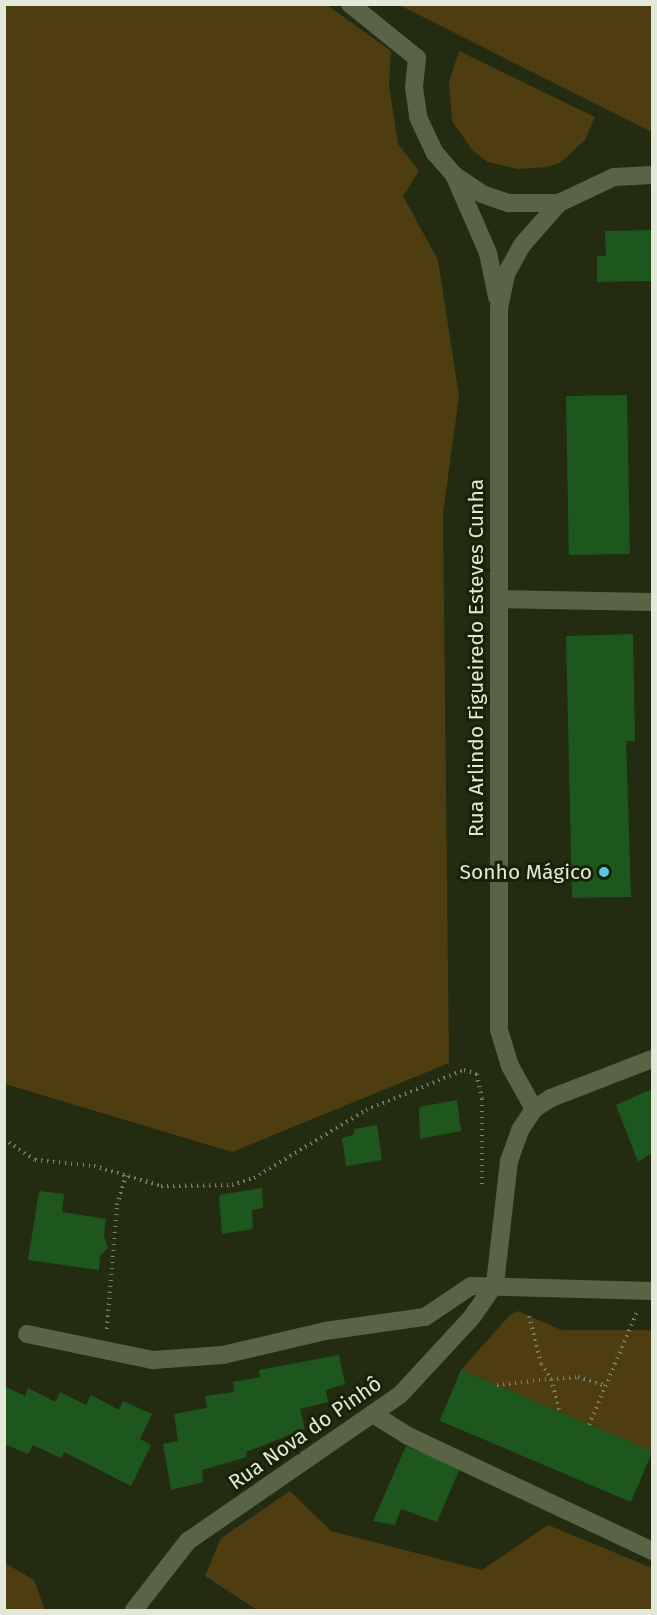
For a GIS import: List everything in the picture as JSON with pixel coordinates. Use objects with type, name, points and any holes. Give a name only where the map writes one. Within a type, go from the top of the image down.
[{"type":"street","points":[[350,4],[417,58],[414,87],[418,117],[435,153],[454,175],[482,194],[508,203],[559,203],[614,177],[652,175]]},
{"type":"street","name":"Rua Arlindo Figueiredo Esteves Cunha","points":[[454,175],[488,253],[499,308],[499,1030],[510,1066],[534,1109]]},
{"type":"street","name":"Rua Arlindo Figueiredo Esteves Cunha","points":[[499,308],[506,274],[522,245],[559,203]]},
{"type":"street","points":[[499,599],[652,602]]},
{"type":"street","points":[[495,1284],[509,1161],[520,1130],[534,1109],[552,1098],[652,1059]]},
{"type":"street","points":[[27,1334],[153,1360],[224,1355],[325,1331],[425,1317],[471,1286],[495,1284],[549,1290],[652,1291]]},
{"type":"street","name":"Rua Nova do Pinhô","points":[[134,1611],[188,1540],[373,1414],[434,1362],[495,1284]]},
{"type":"street","points":[[373,1414],[406,1435],[652,1551]]},
{"type":"path","points":[[4,1139],[35,1160],[68,1161],[161,1186],[199,1188],[254,1178],[366,1110],[464,1070],[477,1074],[482,1099],[482,1194]]},
{"type":"path","points":[[106,1350],[112,1241],[126,1175]]},
{"type":"path","points":[[529,1316],[541,1364],[551,1379],[560,1413]]},
{"type":"path","points":[[589,1425],[631,1330]]},
{"type":"path","points":[[497,1386],[578,1377],[606,1386]]},
{"type":"shaded area","points":[[4,5],[327,5],[391,51],[389,85],[398,144],[419,171],[403,196],[438,260],[459,396],[443,514],[449,1063],[232,1152],[5,1084]]},
{"type":"shaded area","points":[[399,5],[652,5],[652,132]]},
{"type":"shaded area","points":[[459,51],[595,117],[585,140],[561,162],[547,167],[517,169],[488,162],[473,151],[452,121],[449,82]]},
{"type":"shaded area","points":[[518,1311],[561,1330],[652,1330],[652,1452],[461,1370],[510,1315]]},
{"type":"shaded area","points":[[290,1491],[331,1531],[482,1570],[548,1525],[652,1568],[652,1610],[257,1610],[205,1576],[221,1538]]},
{"type":"shaded area","points":[[5,1563],[34,1580],[45,1610],[5,1610]]},
{"type":"building","points":[[652,230],[652,281],[597,282],[597,256],[606,256],[605,231]]},
{"type":"building","points":[[627,395],[630,554],[569,555],[566,396]]},
{"type":"building","points":[[633,634],[635,741],[626,741],[631,897],[572,898],[566,636]]},
{"type":"building","points":[[652,1089],[652,1153],[638,1162],[616,1105]]},
{"type":"building","points":[[457,1100],[461,1131],[420,1139],[419,1107]]},
{"type":"building","points":[[377,1125],[382,1160],[346,1166],[342,1138],[353,1135],[355,1129]]},
{"type":"building","points":[[262,1188],[263,1208],[252,1210],[253,1229],[222,1234],[219,1195]]},
{"type":"building","points":[[39,1191],[64,1194],[62,1212],[106,1219],[104,1236],[108,1248],[100,1256],[99,1270],[28,1260]]},
{"type":"building","points":[[339,1355],[345,1384],[326,1390],[328,1402],[300,1409],[305,1429],[246,1452],[247,1457],[202,1470],[203,1482],[171,1490],[163,1444],[178,1441],[174,1414],[207,1408],[205,1396],[234,1392],[233,1382],[260,1377],[259,1370]]},
{"type":"building","points":[[461,1370],[652,1451],[631,1502],[440,1421]]},
{"type":"building","points":[[4,1386],[25,1396],[28,1388],[55,1402],[60,1392],[86,1405],[91,1395],[119,1410],[123,1401],[152,1414],[140,1439],[151,1445],[131,1486],[64,1452],[61,1458],[33,1445],[28,1454],[4,1444]]},
{"type":"building","points":[[406,1446],[460,1468],[437,1522],[401,1509],[395,1525],[373,1521]]},
{"type":"place","name":"Sonho Mágico","points":[[604,872]]}]
